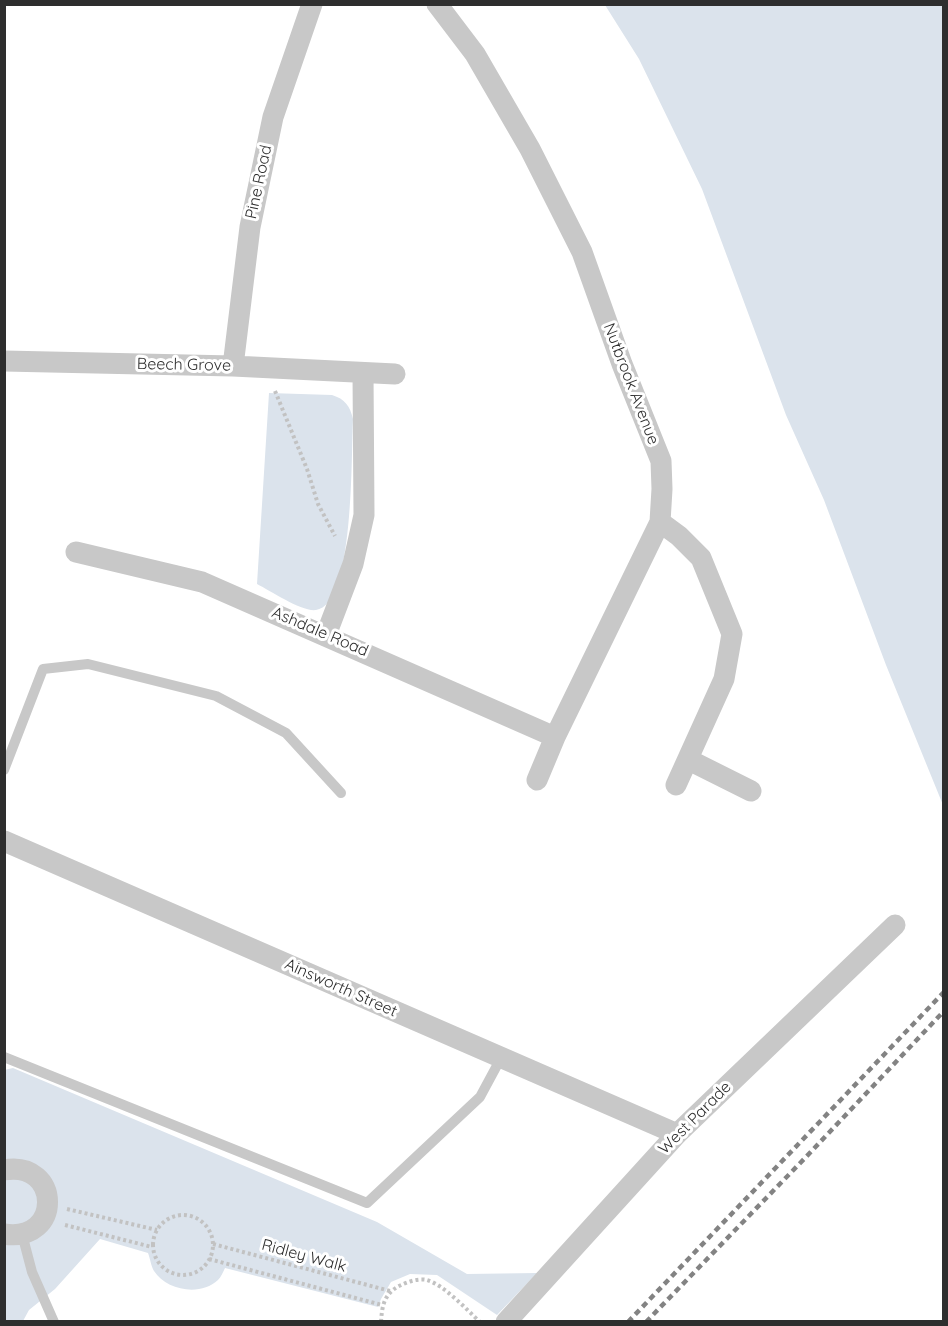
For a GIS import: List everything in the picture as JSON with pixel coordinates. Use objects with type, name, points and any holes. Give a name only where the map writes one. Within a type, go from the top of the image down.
[{"type":"street","name":"Pine Road","points":[[233,366],[250,227],[273,117],[312,4]]},
{"type":"street","name":"Nutbrook Avenue","points":[[437,4],[475,54],[530,148],[582,252],[622,364],[661,461],[663,489],[660,522],[555,736],[537,780]]},
{"type":"street","name":"Beech Grove","points":[[4,361],[233,366],[394,374]]},
{"type":"street","points":[[326,635],[354,564],[364,515],[363,373]]},
{"type":"street","points":[[660,522],[679,536],[701,558],[732,634],[724,679],[676,785]]},
{"type":"street","name":"Ashdale Road","points":[[76,552],[202,582],[555,736]]},
{"type":"street","points":[[689,760],[751,791]]},
{"type":"street","name":"Ainsworth Street","points":[[5,842],[677,1134]]},
{"type":"street","name":"West Parade","points":[[506,1322],[677,1134],[895,925]]},
{"type":"street","points":[[4,1170],[16,1168],[28,1171],[38,1178],[47,1192],[46,1212],[26,1233],[13,1234]]},
{"type":"lane","points":[[4,770],[43,669],[88,664],[216,696],[286,733],[341,794]]},
{"type":"lane","points":[[4,1057],[367,1203],[480,1097],[501,1058]]},
{"type":"lane","points":[[13,1234],[54,1322]]},
{"type":"path","points":[[266,368],[307,468],[318,504],[345,556],[354,564]]},
{"type":"path","points":[[46,1212],[157,1230]]},
{"type":"path","points":[[46,1212],[152,1247]]},
{"type":"path","points":[[178,1215],[189,1216],[206,1226],[213,1244],[209,1259],[200,1270],[181,1275],[168,1271],[160,1264],[152,1247],[157,1230],[168,1219],[178,1215]]},
{"type":"path","name":"Ridley Walk","points":[[213,1244],[390,1291]]},
{"type":"path","name":"Ridley Walk","points":[[209,1259],[382,1305]]},
{"type":"path","points":[[381,1322],[382,1305],[390,1291],[407,1282],[426,1280],[440,1287],[480,1322]]},
{"type":"shaded area","points":[[605,5],[943,5],[943,805],[886,665],[824,500],[786,415],[702,189],[639,59]]},
{"type":"shaded area","points":[[269,393],[332,395],[346,404],[353,419],[351,492],[344,556],[338,583],[329,602],[316,610],[303,608],[257,584]]},
{"type":"shaded area","points":[[13,1068],[377,1222],[467,1274],[537,1273],[497,1315],[437,1275],[410,1274],[391,1282],[378,1307],[225,1268],[219,1279],[211,1285],[193,1290],[175,1287],[159,1278],[153,1269],[148,1253],[100,1239],[55,1289],[29,1310],[23,1321],[5,1321],[4,1070]]},
{"type":"railway","points":[[628,1322],[944,992]]},
{"type":"railway","points":[[646,1322],[944,1011]]}]
